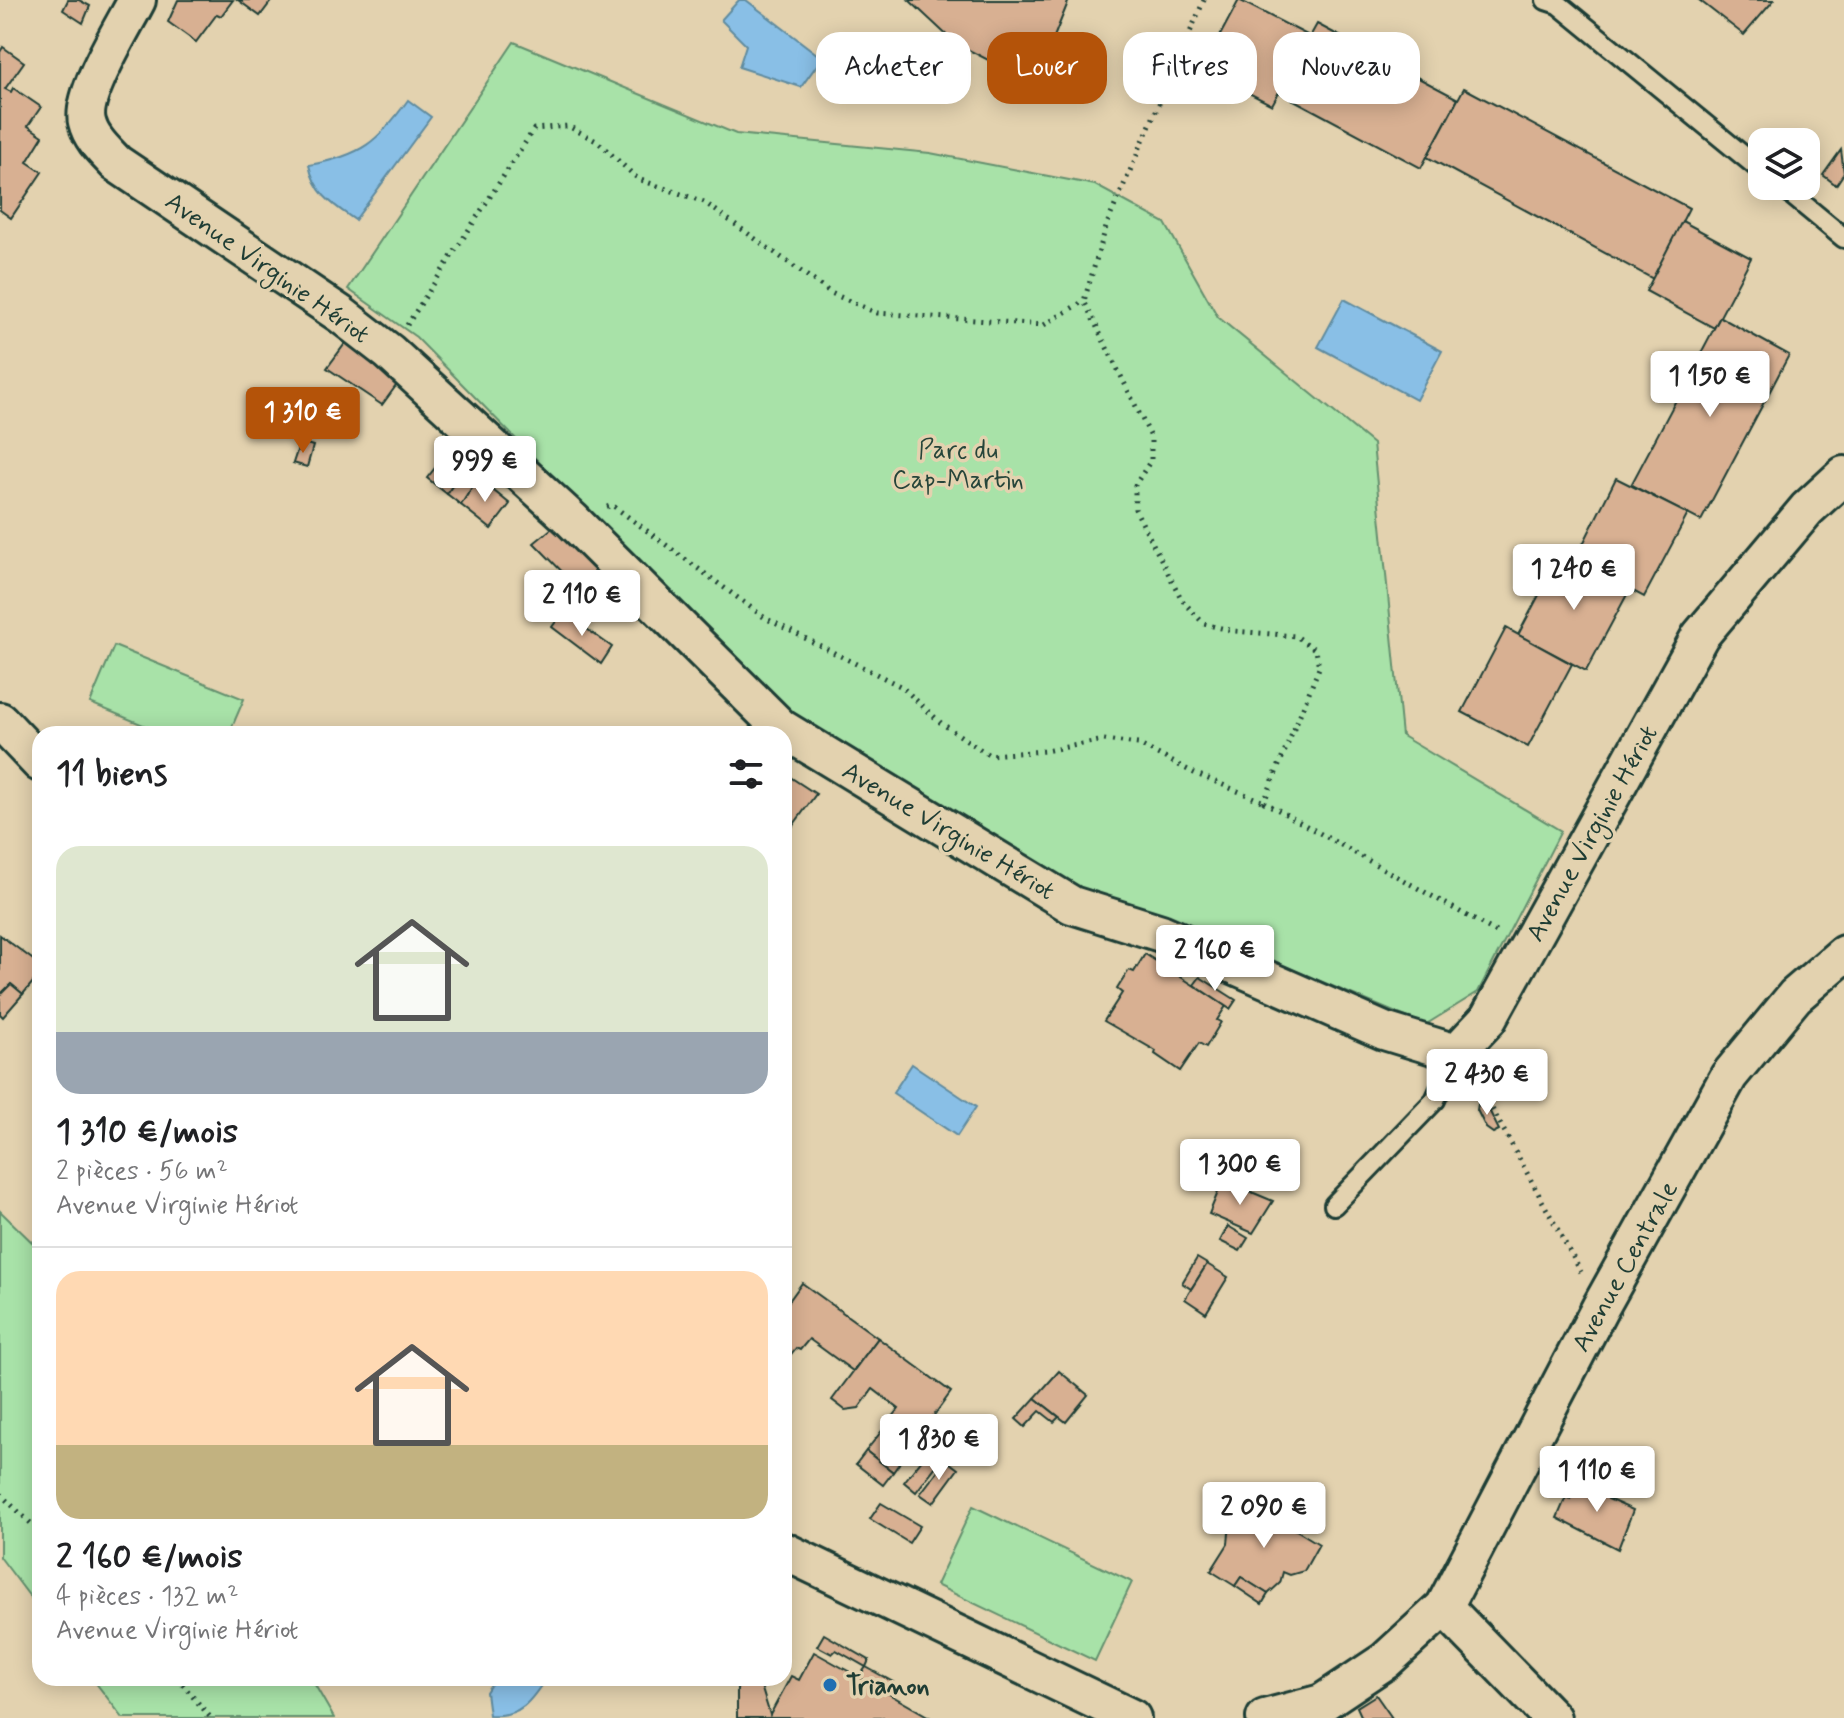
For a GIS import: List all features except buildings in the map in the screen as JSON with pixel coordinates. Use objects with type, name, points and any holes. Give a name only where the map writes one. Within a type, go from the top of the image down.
[{"type":"street","name":"Avenue Virginie Hériot","points":[[137,0],[89,96],[86,121],[96,142],[116,163],[340,314],[389,352],[572,520],[779,726]]},
{"type":"street","name":"Avenue Virginie Hériot","points":[[792,735],[1072,905],[1161,933],[1384,1031],[1456,1053],[1488,1019],[1700,636],[1807,509],[1844,475]]},
{"type":"street","points":[[0,721],[32,755]]},
{"type":"street","name":"Avenue Centrale","points":[[1265,1718],[1322,1703],[1385,1661],[1444,1607],[1600,1308],[1729,1076],[1795,996],[1844,954]]},
{"type":"street","points":[[792,1555],[1132,1718]]},
{"type":"street","points":[[1444,1607],[1552,1718]]},
{"type":"lane","points":[[1546,0],[1558,4],[1748,160]]},
{"type":"lane","points":[[1798,200],[1844,238]]},
{"type":"lane","points":[[1334,1205],[1435,1100],[1456,1053]]},
{"type":"path","points":[[389,352],[534,129],[568,126],[598,142],[638,179],[704,202],[831,293],[877,313],[1044,325],[1084,301],[1107,224],[1204,0]]},
{"type":"path","points":[[1084,301],[1151,437],[1151,460],[1135,485],[1135,509],[1182,600],[1204,624],[1234,631],[1296,636],[1316,650],[1319,668],[1264,802]]},
{"type":"path","points":[[572,520],[612,505],[765,618],[902,687],[941,723],[989,755],[1045,751],[1104,740],[1138,744],[1264,802],[1525,950]]},
{"type":"path","points":[[1456,1053],[1487,1094],[1600,1308]]},
{"type":"path","points":[[0,1494],[32,1524]]},
{"type":"path","points":[[184,1686],[211,1718]]},
{"type":"green space","name":"Parc du Cap-Martin","points":[[514,42],[736,134],[930,153],[1095,185],[1165,223],[1218,317],[1373,444],[1402,736],[1561,831],[1478,992],[1425,1025],[1151,910],[1063,885],[780,708],[416,337],[348,289]]},
{"type":"green space","points":[[114,646],[244,699],[232,726],[146,726],[90,703]]},
{"type":"green space","points":[[0,1211],[32,1242],[32,1599],[0,1557]]},
{"type":"green space","points":[[973,1506],[1132,1582],[1095,1661],[936,1585]]},
{"type":"green space","points":[[98,1686],[316,1686],[334,1718],[123,1718]]},
{"type":"water","points":[[739,0],[746,0],[816,53],[816,66],[801,87],[739,67],[746,45],[721,20]]},
{"type":"water","points":[[408,100],[431,117],[355,220],[320,191],[309,165],[342,157],[367,145],[387,127]]},
{"type":"water","points":[[1344,299],[1442,351],[1416,400],[1318,347]]},
{"type":"water","points":[[912,1064],[976,1107],[957,1136],[893,1093]]},
{"type":"water","points":[[490,1686],[540,1686],[524,1706],[500,1715],[489,1715],[486,1692]]},
{"type":"place","name":"Trianon","points":[[830,1685]]}]
